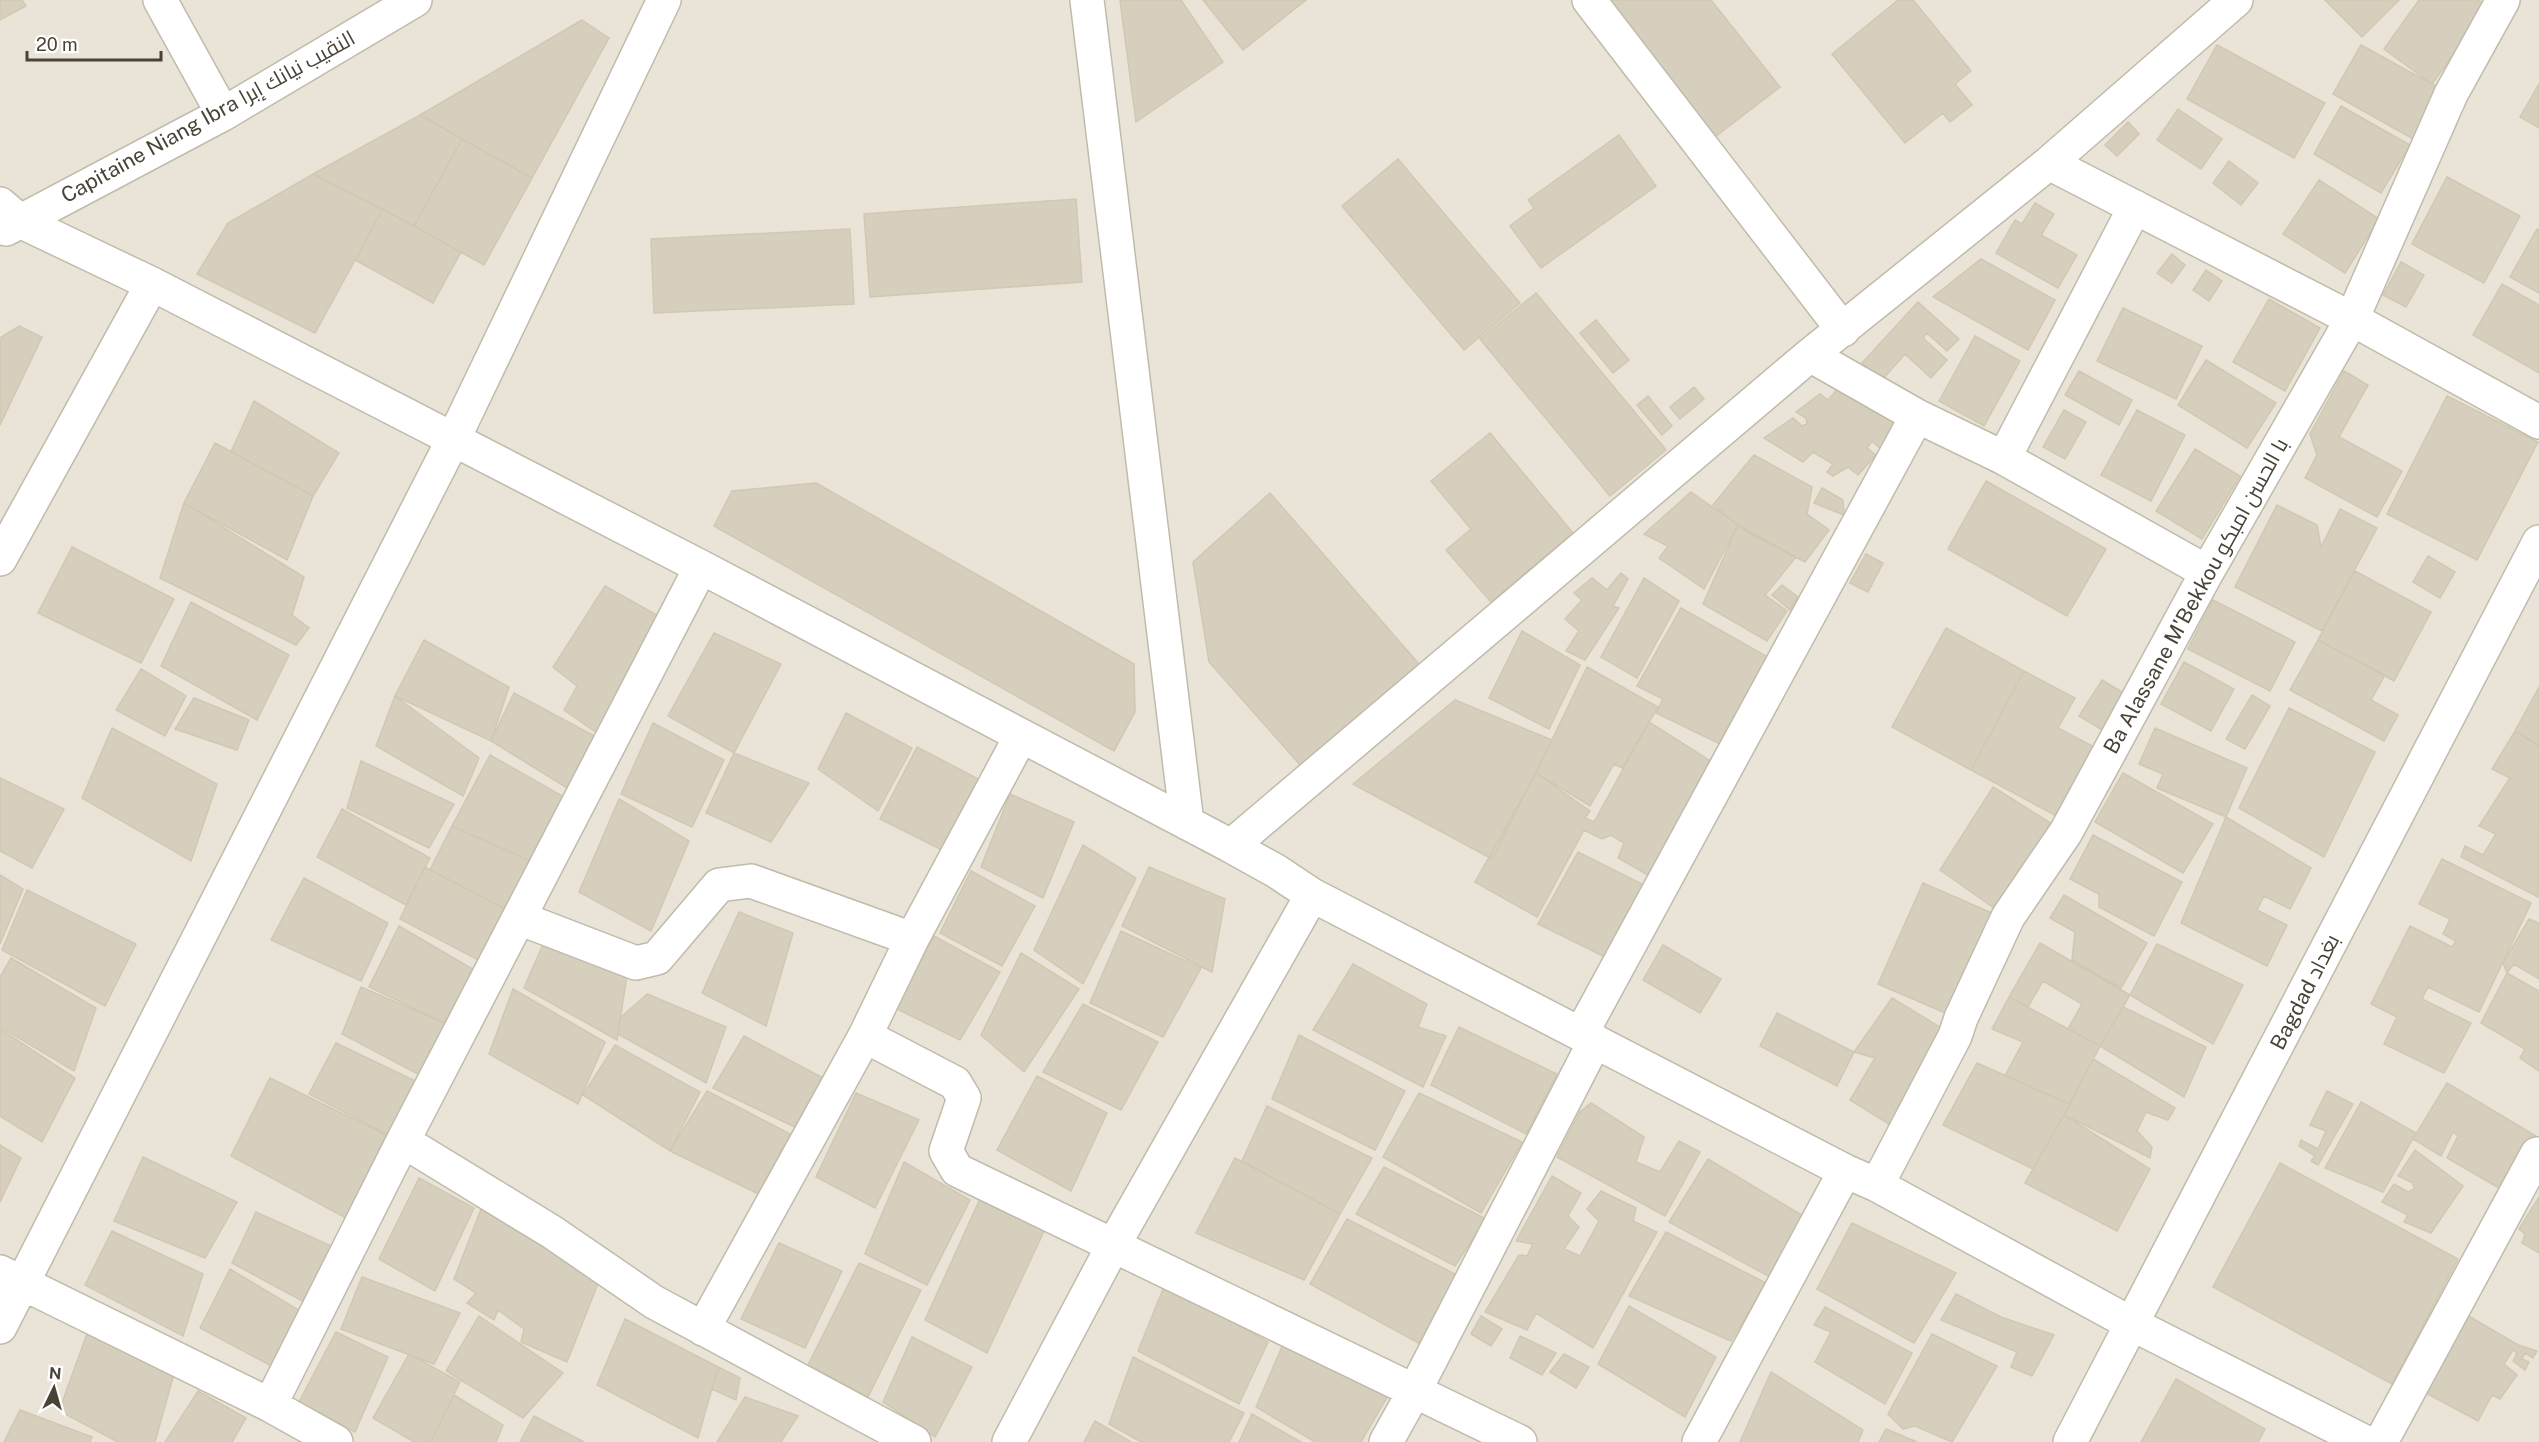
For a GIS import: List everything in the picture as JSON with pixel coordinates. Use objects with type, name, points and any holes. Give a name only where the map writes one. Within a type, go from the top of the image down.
[{"type":"street","points":[[160,0],[223,114]]},
{"type":"street","name":"Capitaine Niang Ibra النقيب نيانك إبرا","points":[[6,219],[223,114],[415,0]]},
{"type":"street","points":[[0,1327],[11,1278],[453,440],[664,0]]},
{"type":"street","points":[[1087,0],[1187,823]]},
{"type":"street","points":[[1589,0],[1843,330]]},
{"type":"street","points":[[1231,846],[1810,355],[2049,163],[2236,0]]},
{"type":"street","name":"Ba Alassane M'Bekkou با الحسن امبكو","points":[[1877,1185],[1955,1036],[1960,1018],[2008,917],[2066,832],[2207,572],[2352,319],[2451,94],[2503,0]]},
{"type":"street","points":[[2049,163],[2352,319],[2539,422]]},
{"type":"street","points":[[2004,458],[2134,207]]},
{"type":"street","points":[[6,219],[152,284],[701,567],[1231,846],[1276,871],[1312,895],[1845,1171],[1877,1185],[2132,1324],[2365,1442]]},
{"type":"street","points":[[0,560],[152,284]]},
{"type":"street","points":[[1810,355],[1917,416],[2004,458],[2207,572]]},
{"type":"street","points":[[1386,1442],[1414,1392],[1588,1038],[1917,416]]},
{"type":"street","name":"Bagdad بغداد","points":[[2070,1442],[2539,542]]},
{"type":"street","points":[[270,1405],[701,567]]},
{"type":"street","points":[[703,1329],[865,1036],[912,939],[1021,736]]},
{"type":"street","points":[[519,918],[636,963],[657,958],[719,885],[751,881],[912,939]]},
{"type":"street","points":[[1009,1442],[1113,1246],[1312,895]]},
{"type":"street","points":[[865,1036],[955,1083],[964,1098],[946,1151],[957,1170],[1520,1442]]},
{"type":"street","points":[[404,1141],[552,1232],[654,1302],[914,1442]]},
{"type":"street","points":[[2381,1442],[2538,1153]]},
{"type":"street","points":[[1699,1442],[1845,1171]]},
{"type":"street","points":[[11,1278],[270,1405],[336,1442]]},
{"type":"shaded area","points":[[0,0],[2539,0],[2539,1442],[0,1442]]},
{"type":"building","points":[[0,0],[22,0],[26,6],[0,20]]},
{"type":"building","points":[[1120,0],[1181,0],[1223,62],[1136,122]]},
{"type":"building","points":[[1203,0],[1306,0],[1243,50]]},
{"type":"building","points":[[1600,0],[1711,0],[1780,87],[1711,140]]},
{"type":"building","points":[[1898,0],[1913,0],[1971,71],[1955,84],[1972,105],[1950,122],[1943,113],[1905,143],[1832,54]]},
{"type":"building","points":[[2325,0],[2399,0],[2362,37]]},
{"type":"building","points":[[2419,0],[2478,0],[2488,7],[2432,84],[2384,49]]},
{"type":"building","points":[[582,20],[609,38],[532,178],[420,115]]},
{"type":"building","points":[[2217,45],[2325,103],[2294,158],[2187,99]]},
{"type":"building","points":[[2361,45],[2441,89],[2413,139],[2333,94]]},
{"type":"building","points":[[2539,84],[2539,128],[2520,117]]},
{"type":"building","points":[[2341,106],[2410,145],[2381,193],[2314,154]]},
{"type":"building","points":[[2178,109],[2222,139],[2201,169],[2157,140]]},
{"type":"building","points":[[420,115],[462,139],[414,226],[313,174]]},
{"type":"building","points":[[2128,122],[2139,134],[2117,156],[2105,145]]},
{"type":"building","points":[[1619,135],[1656,186],[1541,268],[1510,226],[1534,208],[1528,200]]},
{"type":"building","points":[[462,139],[532,178],[484,265],[414,226]]},
{"type":"building","points":[[1398,159],[1520,303],[1464,350],[1342,206]]},
{"type":"building","points":[[2229,161],[2258,183],[2241,205],[2213,183]]},
{"type":"building","points":[[313,174],[383,209],[315,333],[197,274],[228,223]]},
{"type":"building","points":[[2447,177],[2520,216],[2484,283],[2412,244]]},
{"type":"building","points":[[2319,180],[2379,219],[2345,273],[2283,234]]},
{"type":"building","points":[[1076,199],[1082,282],[870,297],[864,214]]},
{"type":"building","points":[[2035,203],[2054,214],[2041,235],[2077,255],[2058,288],[1996,253],[2015,220],[2022,224]]},
{"type":"building","points":[[383,209],[461,252],[433,303],[355,260]]},
{"type":"building","points":[[850,229],[854,304],[654,313],[651,239]]},
{"type":"building","points":[[2537,229],[2539,230],[2539,293],[2510,277]]},
{"type":"building","points":[[2172,254],[2185,265],[2172,283],[2157,273]]},
{"type":"building","points":[[1981,259],[2055,300],[2028,350],[1933,297]]},
{"type":"building","points":[[2401,262],[2424,275],[2406,307],[2383,295]]},
{"type":"building","points":[[2206,270],[2222,281],[2209,301],[2193,290]]},
{"type":"building","points":[[2502,284],[2539,305],[2539,373],[2473,335]]},
{"type":"building","points":[[1536,293],[1666,450],[1610,496],[1480,339]]},
{"type":"building","points":[[2269,299],[2320,328],[2285,391],[2233,362]]},
{"type":"building","points":[[1918,302],[1959,339],[1947,351],[1927,333],[1923,338],[1947,360],[1931,378],[1905,354],[1882,380],[1862,363]]},
{"type":"building","points":[[2123,308],[2202,346],[2176,399],[2097,361]]},
{"type":"building","points":[[1596,320],[1629,360],[1613,373],[1580,333]]},
{"type":"building","points":[[19,326],[42,337],[0,425],[0,338]]},
{"type":"building","points":[[1975,336],[2020,361],[1984,426],[1939,401]]},
{"type":"building","points":[[2206,360],[2276,403],[2247,448],[2178,405]]},
{"type":"building","points":[[2079,371],[2132,400],[2119,425],[2065,395]]},
{"type":"building","points":[[2344,371],[2368,385],[2339,437],[2402,471],[2377,517],[2305,478],[2317,455],[2310,434]]},
{"type":"building","points":[[1843,383],[1900,416],[1882,450],[1872,441],[1867,448],[1876,455],[1858,475],[1848,467],[1833,476],[1827,472],[1833,464],[1813,452],[1803,462],[1764,438],[1793,418],[1802,426],[1807,424],[1806,418],[1796,412],[1820,394],[1828,400]]},
{"type":"building","points":[[1694,387],[1704,399],[1680,419],[1670,407]]},
{"type":"building","points":[[1648,396],[1672,426],[1662,435],[1637,405]]},
{"type":"building","points":[[2447,396],[2538,442],[2477,560],[2387,514]]},
{"type":"building","points":[[254,401],[339,453],[313,496],[231,452]]},
{"type":"building","points":[[2064,410],[2086,422],[2065,459],[2043,447]]},
{"type":"building","points":[[2137,410],[2185,435],[2151,501],[2101,475]]},
{"type":"building","points":[[1490,433],[1573,533],[1491,602],[1446,550],[1471,529],[1431,481]]},
{"type":"building","points":[[215,443],[313,496],[287,560],[184,503]]},
{"type":"building","points":[[2195,449],[2240,476],[2202,539],[2156,511]]},
{"type":"building","points":[[1754,455],[1812,487],[1807,514],[1829,530],[1805,562],[1747,532],[1713,505]]},
{"type":"building","points":[[1986,481],[2106,549],[2067,616],[1948,549]]},
{"type":"building","points":[[816,483],[1134,664],[1135,712],[1114,751],[714,526],[732,491]]},
{"type":"building","points":[[1822,488],[1843,500],[1844,515],[1814,503]]},
{"type":"building","points":[[1691,492],[1738,525],[1704,589],[1659,558],[1668,546],[1644,534]]},
{"type":"building","points":[[1270,493],[1419,664],[1301,766],[1209,662],[1193,562]]},
{"type":"building","points":[[184,503],[304,577],[292,615],[309,628],[296,645],[160,578]]},
{"type":"building","points":[[2277,505],[2317,525],[2321,547],[2340,509],[2377,528],[2322,631],[2235,587]]},
{"type":"building","points":[[1738,525],[1796,557],[1765,595],[1787,611],[1767,641],[1703,604]]},
{"type":"building","points":[[72,547],[174,599],[141,663],[38,613]]},
{"type":"building","points":[[1866,554],[1883,563],[1868,592],[1850,583]]},
{"type":"building","points":[[2428,556],[2455,572],[2440,598],[2413,582]]},
{"type":"building","points":[[2355,571],[2431,612],[2394,681],[2318,640]]},
{"type":"building","points":[[1621,573],[1628,579],[1613,606],[1619,608],[1585,660],[1566,651],[1579,631],[1565,619],[1582,600],[1574,593],[1592,578],[1607,590]]},
{"type":"building","points":[[1644,578],[1679,601],[1637,678],[1601,657]]},
{"type":"building","points":[[1782,585],[1798,597],[1790,610],[1772,595]]},
{"type":"building","points":[[605,586],[662,618],[597,733],[564,710],[577,686],[553,667]]},
{"type":"building","points":[[2213,600],[2295,642],[2270,691],[2188,649]]},
{"type":"building","points":[[191,602],[289,655],[257,720],[161,666]]},
{"type":"building","points":[[1681,608],[1773,660],[1722,745],[1656,713],[1663,699],[1637,686]]},
{"type":"building","points":[[1946,628],[2024,671],[1971,770],[1892,727]]},
{"type":"building","points":[[1522,631],[1580,665],[1549,729],[1489,698]]},
{"type":"building","points":[[714,633],[781,664],[734,753],[668,716]]},
{"type":"building","points":[[424,640],[509,687],[491,741],[395,696]]},
{"type":"building","points":[[2318,640],[2385,675],[2371,700],[2398,715],[2384,741],[2290,690]]},
{"type":"building","points":[[2184,662],[2234,689],[2211,731],[2161,704]]},
{"type":"building","points":[[1587,667],[1658,707],[1622,768],[1614,764],[1590,806],[1536,773]]},
{"type":"building","points":[[141,669],[186,696],[165,736],[116,710]]},
{"type":"building","points":[[2024,671],[2075,698],[2058,728],[2100,750],[2062,819],[1971,770]]},
{"type":"building","points":[[2102,680],[2127,695],[2104,731],[2079,716]]},
{"type":"building","points":[[2539,687],[2539,745],[2515,731]]},
{"type":"building","points":[[514,693],[602,740],[572,791],[491,741]]},
{"type":"building","points":[[2252,695],[2270,706],[2245,749],[2226,739]]},
{"type":"building","points":[[395,696],[479,758],[463,796],[376,746]]},
{"type":"building","points":[[194,698],[249,720],[237,750],[175,729]]},
{"type":"building","points":[[1455,700],[1552,740],[1492,859],[1353,784]]},
{"type":"building","points":[[2289,708],[2375,752],[2324,857],[2239,808]]},
{"type":"building","points":[[846,713],[912,748],[878,811],[818,769]]},
{"type":"building","points":[[1649,722],[1720,767],[1658,881],[1618,858],[1624,843],[1611,835],[1602,839],[1584,830],[1537,917],[1475,882],[1536,773],[1590,811],[1585,818],[1594,822]]},
{"type":"building","points":[[653,723],[724,760],[692,827],[621,794]]},
{"type":"building","points":[[112,728],[217,784],[191,861],[82,798]]},
{"type":"building","points":[[2155,728],[2247,768],[2226,817],[2157,788],[2163,774],[2139,764]]},
{"type":"building","points":[[2515,731],[2539,747],[2538,897],[2461,857],[2465,846],[2483,855],[2496,834],[2479,826],[2510,778],[2492,769]]},
{"type":"building","points":[[917,747],[986,783],[946,852],[880,819]]},
{"type":"building","points":[[734,753],[809,783],[771,842],[706,813]]},
{"type":"building","points":[[490,755],[571,801],[539,865],[452,826]]},
{"type":"building","points":[[361,761],[454,804],[429,848],[347,808]]},
{"type":"building","points":[[2123,773],[2213,824],[2183,873],[2095,822]]},
{"type":"building","points":[[0,778],[64,809],[32,868],[0,851]]},
{"type":"building","points":[[1993,787],[2062,830],[2004,915],[1940,870]]},
{"type":"building","points":[[1010,794],[1074,822],[1043,898],[981,867]]},
{"type":"building","points":[[619,799],[689,841],[651,931],[579,892]]},
{"type":"building","points":[[342,809],[430,858],[406,905],[317,857]]},
{"type":"building","points":[[2226,817],[2311,868],[2290,909],[2264,896],[2257,910],[2287,925],[2267,966],[2181,923]]},
{"type":"building","points":[[452,826],[539,865],[509,911],[430,870]]},
{"type":"building","points":[[2093,835],[2182,882],[2154,936],[2099,907],[2099,894],[2070,879]]},
{"type":"building","points":[[1083,845],[1136,878],[1083,984],[1034,950]]},
{"type":"building","points":[[1578,852],[1650,888],[1611,960],[1538,924]]},
{"type":"building","points":[[2442,859],[2531,903],[2479,1012],[2428,987],[2422,999],[2471,1023],[2444,1073],[2384,1044],[2397,1017],[2371,1004],[2410,926],[2452,947],[2456,941],[2443,934],[2450,919],[2419,904]]},
{"type":"building","points":[[425,867],[509,911],[484,963],[400,919]]},
{"type":"building","points":[[1149,867],[1225,899],[1212,972],[1122,926]]},
{"type":"building","points":[[971,871],[1035,906],[1002,966],[940,933]]},
{"type":"building","points":[[0,875],[23,889],[0,944]]},
{"type":"building","points":[[304,878],[388,923],[361,981],[271,940]]},
{"type":"building","points":[[1923,883],[2001,917],[1957,1018],[1878,984]]},
{"type":"building","points":[[27,890],[136,944],[105,1006],[2,950]]},
{"type":"building","points":[[2064,895],[2147,943],[2121,988],[2072,960],[2075,932],[2050,918]]},
{"type":"building","points":[[739,912],[793,933],[766,1026],[702,993]]},
{"type":"building","points":[[2529,919],[2539,923],[2539,979],[2514,964],[2507,973],[2503,963]]},
{"type":"building","points":[[399,926],[481,974],[451,1026],[369,987]]},
{"type":"building","points":[[1121,931],[1201,968],[1163,1037],[1090,1003]]},
{"type":"building","points":[[547,935],[627,975],[617,1040],[524,988]]},
{"type":"building","points":[[934,936],[1000,972],[960,1040],[895,1008]]},
{"type":"building","points":[[2040,943],[2130,995],[2100,1046],[2068,1029],[2082,1004],[2043,981],[2028,1007],[2009,997]]},
{"type":"building","points":[[2157,944],[2243,985],[2213,1044],[2130,995]]},
{"type":"building","points":[[1663,945],[1721,979],[1700,1013],[1643,980]]},
{"type":"building","points":[[1021,953],[1079,989],[1024,1072],[981,1035]]},
{"type":"building","points":[[11,958],[96,1008],[74,1071],[0,1027],[0,977]]},
{"type":"building","points":[[1353,964],[1427,1004],[1418,1027],[1446,1036],[1423,1087],[1313,1030]]},
{"type":"building","points":[[2507,973],[2539,991],[2539,1071],[2520,1058],[2525,1049],[2481,1023]]},
{"type":"building","points":[[361,987],[451,1026],[431,1081],[342,1034]]},
{"type":"building","points":[[513,989],[605,1042],[578,1104],[489,1054]]},
{"type":"building","points":[[647,994],[726,1027],[706,1083],[618,1034],[620,1018]]},
{"type":"building","points":[[2009,997],[2100,1046],[2070,1104],[2005,1076],[2023,1042],[1992,1029]]},
{"type":"building","points":[[1892,998],[1953,1035],[1897,1129],[1850,1100],[1875,1058],[1854,1052]]},
{"type":"building","points":[[1083,1004],[1158,1042],[1121,1110],[1043,1072]]},
{"type":"building","points":[[2123,1007],[2206,1047],[2184,1097],[2100,1046]]},
{"type":"building","points":[[1777,1013],[1854,1052],[1837,1086],[1760,1046]]},
{"type":"building","points":[[1459,1027],[1557,1074],[1526,1134],[1431,1085]]},
{"type":"building","points":[[0,1029],[75,1078],[42,1142],[0,1116]]},
{"type":"building","points":[[1299,1035],[1405,1091],[1375,1150],[1272,1099]]},
{"type":"building","points":[[744,1036],[829,1081],[801,1130],[713,1088]]},
{"type":"building","points":[[336,1043],[422,1084],[396,1139],[309,1094]]},
{"type":"building","points":[[615,1045],[700,1092],[670,1151],[583,1095]]},
{"type":"building","points":[[2093,1059],[2175,1108],[2168,1120],[2146,1112],[2137,1131],[2152,1147],[2150,1158],[2064,1115]]},
{"type":"building","points":[[1977,1063],[2070,1104],[2033,1169],[1943,1125]]},
{"type":"building","points":[[1037,1076],[1107,1113],[1071,1191],[997,1150]]},
{"type":"building","points":[[270,1078],[386,1135],[346,1218],[231,1156]]},
{"type":"building","points":[[2447,1083],[2536,1136],[2504,1191],[2447,1158],[2458,1136],[2453,1132],[2441,1156],[2413,1139]]},
{"type":"building","points":[[707,1091],[798,1138],[767,1198],[670,1151]]},
{"type":"building","points":[[2327,1091],[2353,1104],[2318,1165],[2311,1161],[2315,1156],[2299,1146],[2301,1140],[2318,1149],[2326,1131],[2310,1125]]},
{"type":"building","points":[[856,1093],[919,1120],[875,1208],[816,1177]]},
{"type":"building","points":[[1419,1093],[1522,1142],[1481,1213],[1383,1157]]},
{"type":"building","points":[[2361,1102],[2416,1133],[2383,1192],[2325,1168]]},
{"type":"building","points":[[1591,1103],[1644,1137],[1636,1162],[1660,1172],[1679,1141],[1700,1152],[1665,1216],[1557,1157],[1580,1112]]},
{"type":"building","points":[[1267,1106],[1372,1158],[1340,1214],[1242,1161]]},
{"type":"building","points":[[2064,1115],[2150,1169],[2117,1231],[2025,1183]]},
{"type":"building","points":[[0,1145],[21,1158],[0,1202]]},
{"type":"building","points":[[2415,1150],[2463,1186],[2431,1233],[2404,1222],[2408,1215],[2382,1202],[2394,1184],[2408,1192],[2414,1189],[2413,1183],[2398,1176]]},
{"type":"building","points":[[143,1157],[237,1202],[205,1258],[114,1221]]},
{"type":"building","points":[[1235,1158],[1340,1214],[1304,1280],[1196,1233]]},
{"type":"building","points":[[1708,1159],[1805,1217],[1770,1277],[1669,1222]]},
{"type":"building","points":[[904,1162],[970,1200],[927,1285],[865,1254]]},
{"type":"building","points":[[2280,1163],[2458,1259],[2392,1384],[2213,1287]]},
{"type":"building","points":[[1384,1167],[1486,1219],[1455,1266],[1356,1214]]},
{"type":"building","points":[[1552,1176],[1581,1193],[1568,1216],[1579,1227],[1564,1249],[1580,1256],[1599,1221],[1587,1209],[1601,1191],[1636,1208],[1633,1221],[1657,1232],[1593,1348],[1536,1313],[1527,1330],[1485,1312],[1519,1255],[1527,1256],[1533,1244],[1516,1241]]},
{"type":"building","points":[[419,1178],[474,1208],[435,1291],[379,1259]]},
{"type":"building","points":[[984,1190],[1046,1227],[987,1353],[925,1320]]},
{"type":"building","points":[[2539,1197],[2539,1253],[2522,1243],[2525,1234],[2519,1229]]},
{"type":"building","points":[[481,1209],[599,1281],[567,1362],[521,1342],[524,1329],[498,1310],[494,1320],[467,1303],[476,1293],[454,1279]]},
{"type":"building","points":[[256,1212],[338,1249],[308,1304],[232,1263]]},
{"type":"building","points":[[1347,1219],[1459,1276],[1424,1346],[1310,1284]]},
{"type":"building","points":[[1852,1223],[1956,1273],[1914,1343],[1817,1289]]},
{"type":"building","points":[[112,1231],[203,1274],[183,1336],[85,1285]]},
{"type":"building","points":[[1666,1232],[1766,1283],[1731,1341],[1629,1296]]},
{"type":"building","points":[[779,1243],[842,1271],[805,1348],[741,1319]]},
{"type":"building","points":[[859,1263],[921,1290],[868,1397],[808,1365]]},
{"type":"building","points":[[230,1269],[307,1315],[279,1370],[200,1328]]},
{"type":"building","points":[[362,1277],[460,1313],[434,1364],[341,1329]]},
{"type":"building","points":[[1165,1284],[1268,1342],[1239,1404],[1138,1351]]},
{"type":"building","points":[[1956,1294],[2001,1317],[2054,1335],[2032,1376],[2011,1367],[2017,1352],[1941,1320]]},
{"type":"building","points":[[1629,1306],[1716,1357],[1685,1417],[1598,1364]]},
{"type":"building","points":[[1825,1307],[1912,1353],[1885,1404],[1815,1362],[1831,1332],[1814,1325]]},
{"type":"building","points":[[2467,1315],[2518,1345],[2537,1351],[2533,1358],[2525,1353],[2522,1359],[2529,1362],[2525,1370],[2513,1361],[2517,1353],[2513,1350],[2504,1364],[2517,1375],[2500,1399],[2492,1395],[2478,1421],[2422,1391]]},
{"type":"building","points":[[479,1316],[563,1373],[523,1418],[446,1371]]},
{"type":"building","points":[[1481,1316],[1502,1329],[1491,1346],[1471,1334]]},
{"type":"building","points":[[625,1319],[718,1367],[698,1438],[597,1385]]},
{"type":"building","points":[[88,1331],[174,1374],[155,1442],[118,1442],[59,1411]]},
{"type":"building","points":[[336,1332],[388,1357],[355,1432],[299,1402]]},
{"type":"building","points":[[1932,1334],[1997,1366],[1952,1442],[1915,1426],[1903,1429],[1888,1414]]},
{"type":"building","points":[[1520,1336],[1556,1353],[1542,1375],[1510,1358]]},
{"type":"building","points":[[912,1337],[972,1367],[935,1437],[883,1402]]},
{"type":"building","points":[[1284,1342],[1389,1394],[1361,1442],[1315,1442],[1256,1407]]},
{"type":"building","points":[[409,1354],[460,1382],[431,1442],[414,1442],[373,1418]]},
{"type":"building","points":[[1564,1354],[1589,1367],[1576,1388],[1550,1372]]},
{"type":"building","points":[[1133,1357],[1244,1413],[1229,1442],[1141,1442],[1109,1424]]},
{"type":"building","points":[[718,1367],[740,1378],[736,1400],[712,1389]]},
{"type":"building","points":[[1771,1372],[1863,1430],[1858,1442],[1740,1442]]},
{"type":"building","points":[[2176,1379],[2265,1429],[2258,1442],[2141,1442]]},
{"type":"building","points":[[198,1391],[246,1418],[232,1442],[165,1442]]},
{"type":"building","points":[[454,1395],[503,1425],[496,1442],[431,1442]]},
{"type":"building","points":[[745,1397],[798,1416],[781,1442],[717,1442]]},
{"type":"building","points":[[20,1410],[92,1437],[90,1442],[4,1442]]},
{"type":"building","points":[[1252,1414],[1301,1442],[1239,1442]]},
{"type":"building","points":[[534,1416],[584,1442],[520,1442]]},
{"type":"building","points":[[1095,1421],[1131,1442],[1084,1442]]},
{"type":"building","points":[[1886,1429],[1917,1442],[1879,1442]]}]
